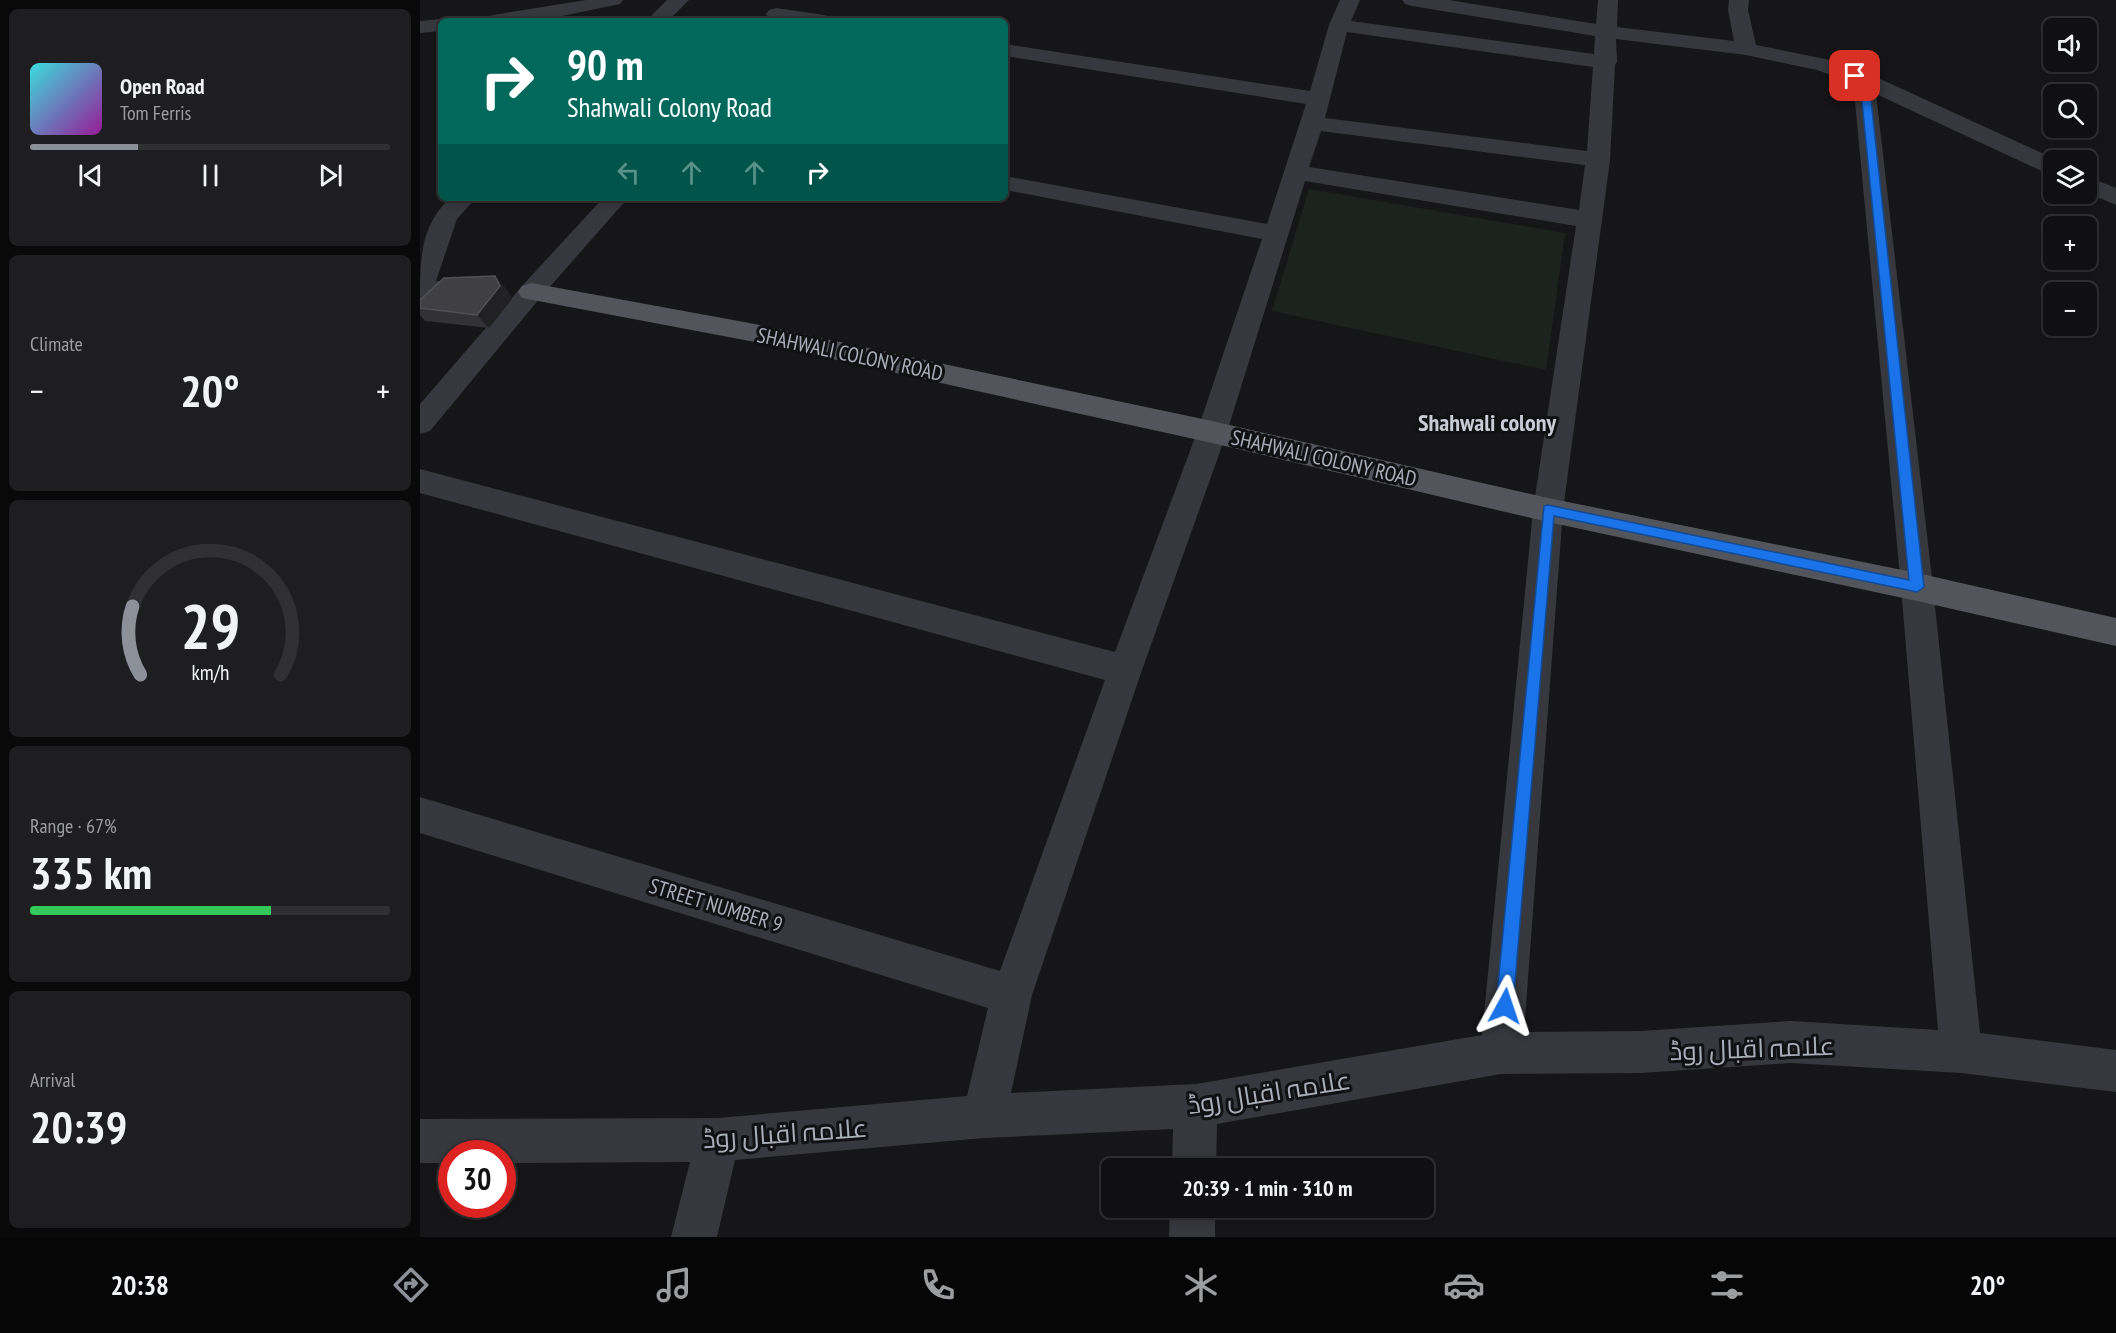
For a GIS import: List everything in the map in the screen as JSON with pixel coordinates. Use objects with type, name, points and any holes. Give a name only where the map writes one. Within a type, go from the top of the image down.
[{"type":"main road","name":"SHAHWALI COLONY ROAD","points":[[531,292],[755,333],[1212,432],[1548,510],[1917,587],[2116,632]]},
{"type":"street","points":[[484,18],[503,0]]},
{"type":"street","points":[[507,18],[566,6],[613,0]]},
{"type":"street","points":[[659,18],[679,0]]},
{"type":"street","points":[[984,1116],[1012,995],[1125,670],[1212,432],[1274,233],[1312,123],[1339,26],[1350,0]]},
{"type":"street","points":[[1412,0],[1606,32],[1746,49],[1822,65],[1855,76],[2043,163]]},
{"type":"street","points":[[1501,1053],[1548,510],[1598,160],[1606,62],[1608,0]]},
{"type":"street","points":[[1739,0],[1738,9],[1746,49]]},
{"type":"street","points":[[778,12],[809,18]]},
{"type":"street","points":[[420,27],[438,25]]},
{"type":"street","points":[[1339,26],[1606,62]]},
{"type":"street","points":[[1008,50],[1318,99]]},
{"type":"street","points":[[1855,76],[1865,91],[1917,587],[1961,1052]]},
{"type":"street","points":[[1312,123],[1598,160]]},
{"type":"street","points":[[1295,172],[1589,220]]},
{"type":"street","points":[[1008,184],[1274,233]]},
{"type":"street","points":[[2097,188],[2116,197]]},
{"type":"street","points":[[461,201],[445,216],[436,248],[420,289],[531,292]]},
{"type":"street","points":[[420,423],[531,292],[613,201]]},
{"type":"street","points":[[420,482],[1125,670]]},
{"type":"street","name":"STREET NUMBER 9","points":[[420,815],[1012,995]]},
{"type":"street","name":"علامہ اقبال روڈ","points":[[420,1141],[718,1140],[984,1116],[1196,1106],[1501,1053],[1641,1052],[1791,1042],[1961,1052],[2116,1071]]},
{"type":"street","points":[[1194,1158],[1196,1106]]},
{"type":"street","points":[[694,1237],[718,1140]]},
{"type":"street","points":[[1192,1237],[1193,1218]]},
{"type":"shaded area","points":[[1309,189],[1565,233],[1546,370],[1272,311]]},
{"type":"building","points":[[495,276],[500,286],[477,315],[420,308],[420,300],[444,278]]},
{"type":"district","name":"Shahwali colony","points":[[1487,422]]},
{"type":"route","points":[[1505,1006],[1548,510],[1917,587],[1865,91],[1855,76]]}]
